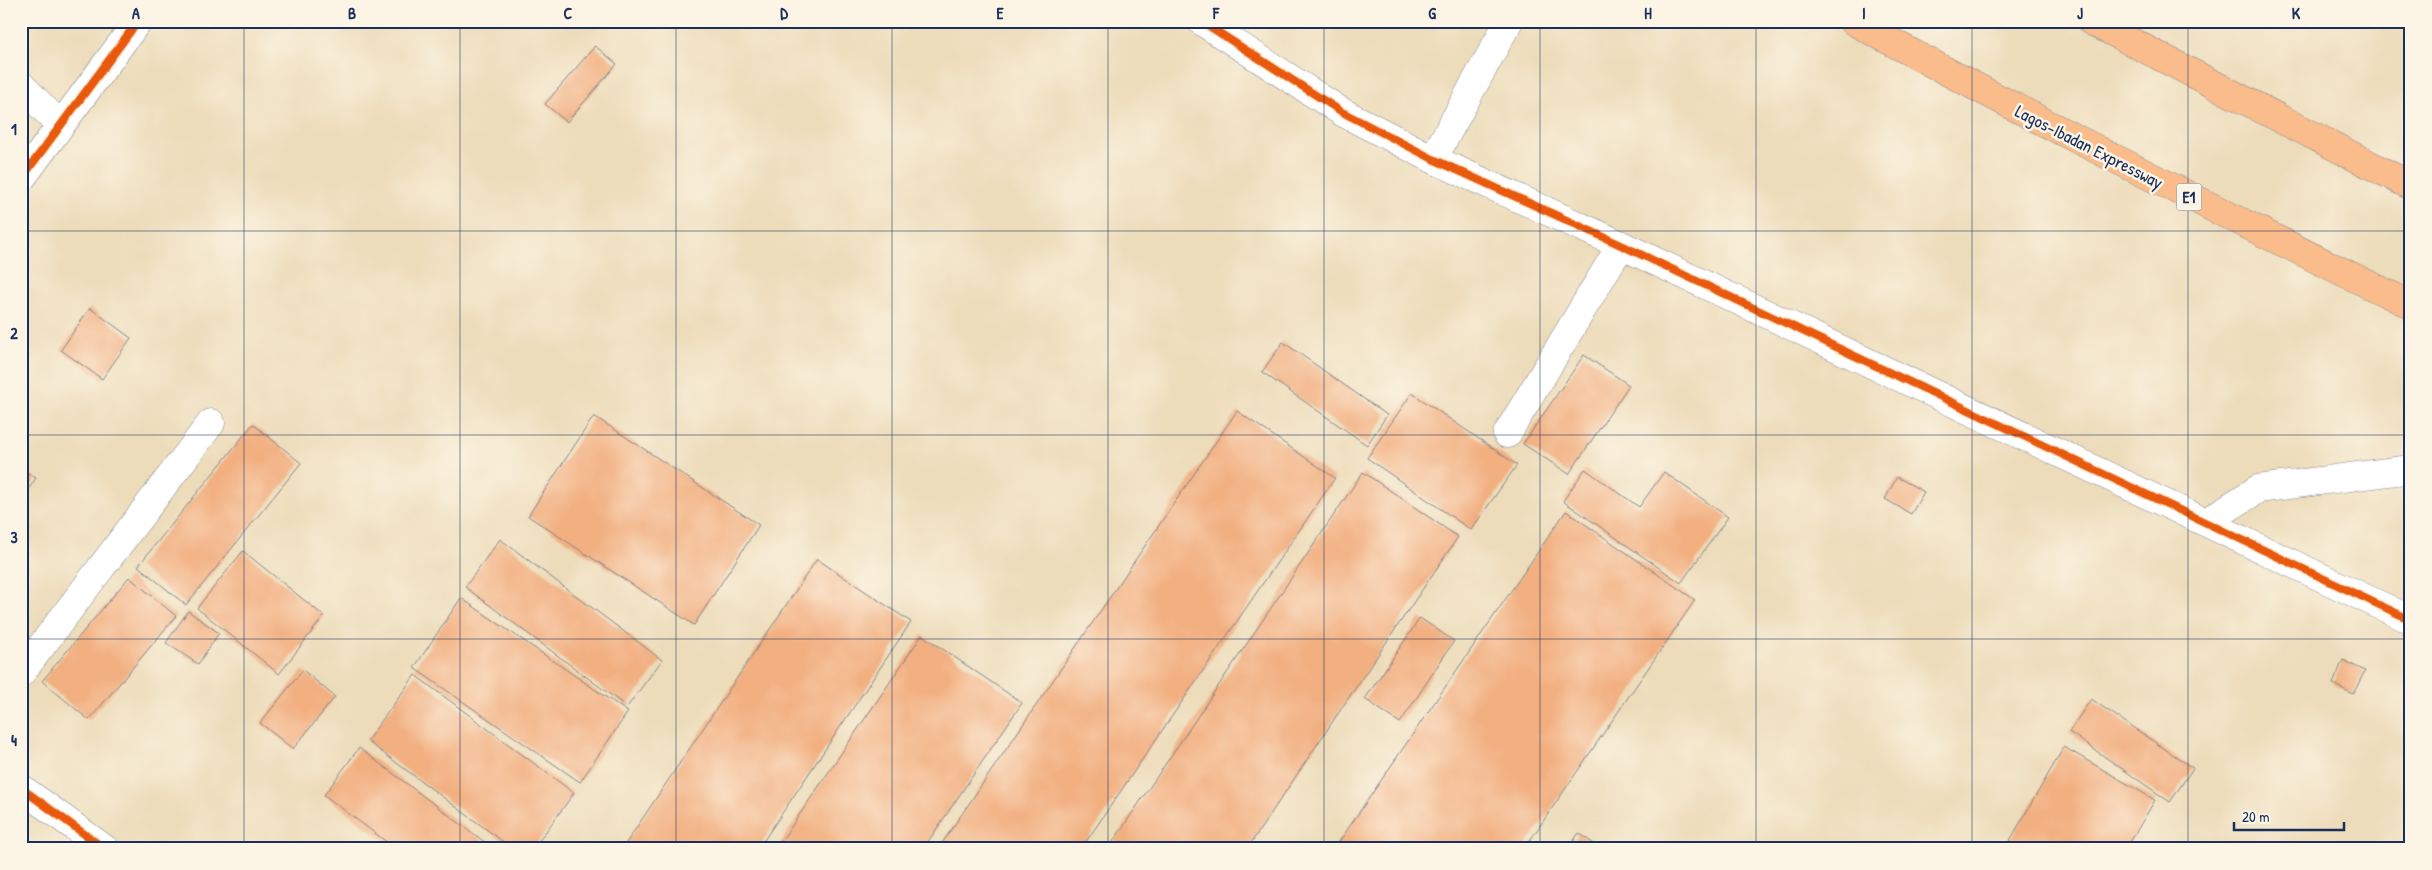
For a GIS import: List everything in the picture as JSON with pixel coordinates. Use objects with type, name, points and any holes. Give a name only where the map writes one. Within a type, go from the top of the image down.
[{"type":"highway","name":"Lagos-Ibadan Expressway","points":[[1852,21],[1969,85],[2176,191],[2411,305]]},
{"type":"highway","points":[[2090,21],[2411,186]]},
{"type":"street","points":[[21,180],[138,21]]},
{"type":"street","points":[[1201,21],[1342,112],[1433,159],[1621,245],[2411,620]]},
{"type":"street","points":[[1433,159],[1509,21]]},
{"type":"street","points":[[21,85],[60,125]]},
{"type":"street","points":[[1507,434],[1621,245]]},
{"type":"street","points":[[21,672],[211,423]]},
{"type":"street","points":[[2206,522],[2258,489],[2411,469]]},
{"type":"street","points":[[21,788],[105,849]]},
{"type":"building","points":[[595,46],[617,64],[567,122],[545,104]]},
{"type":"building","points":[[90,308],[131,338],[102,379],[61,350]]},
{"type":"building","points":[[1283,342],[1387,415],[1367,445],[1262,372]]},
{"type":"building","points":[[1584,355],[1629,385],[1569,474],[1523,444]]},
{"type":"building","points":[[1412,393],[1517,465],[1471,530],[1367,458]]},
{"type":"building","points":[[1237,411],[1335,478],[1081,849],[938,849]]},
{"type":"building","points":[[594,416],[759,525],[694,625],[528,516]]},
{"type":"building","points":[[253,424],[301,463],[186,605],[138,566]]},
{"type":"building","points":[[21,469],[36,478],[21,501]]},
{"type":"building","points":[[1585,469],[1639,507],[1664,472],[1728,517],[1681,583],[1563,501]]},
{"type":"building","points":[[1363,472],[1458,537],[1247,849],[1108,849]]},
{"type":"building","points":[[1897,477],[1924,492],[1911,514],[1885,499]]},
{"type":"building","points":[[1566,511],[1695,600],[1524,849],[1334,849]]},
{"type":"building","points":[[500,539],[662,660],[627,707],[465,587]]},
{"type":"building","points":[[243,551],[324,616],[279,674],[197,608]]},
{"type":"building","points":[[817,559],[911,622],[758,849],[622,849]]},
{"type":"building","points":[[129,577],[176,616],[89,720],[42,681]]},
{"type":"building","points":[[461,598],[628,712],[580,782],[414,668]]},
{"type":"building","points":[[188,611],[219,633],[198,664],[166,643]]},
{"type":"building","points":[[1420,618],[1454,641],[1400,723],[1365,699]]},
{"type":"building","points":[[922,635],[1022,703],[923,849],[776,849]]},
{"type":"building","points":[[2343,660],[2365,671],[2353,694],[2333,684]]},
{"type":"building","points":[[303,670],[335,697],[293,749],[260,723]]},
{"type":"building","points":[[415,675],[574,793],[533,849],[513,849],[367,741]]},
{"type":"building","points":[[2091,699],[2193,768],[2170,802],[2069,732]]},
{"type":"building","points":[[2064,747],[2155,800],[2126,849],[2005,849]]},
{"type":"building","points":[[359,748],[494,849],[396,849],[324,795]]},
{"type":"building","points":[[1579,833],[1601,849],[1568,849]]},
{"type":"cycle path","points":[[21,179],[138,21]]},
{"type":"cycle path","points":[[1201,21],[1342,112],[1433,159],[1621,245],[2411,620]]},
{"type":"cycle path","points":[[21,788],[105,849]]}]
